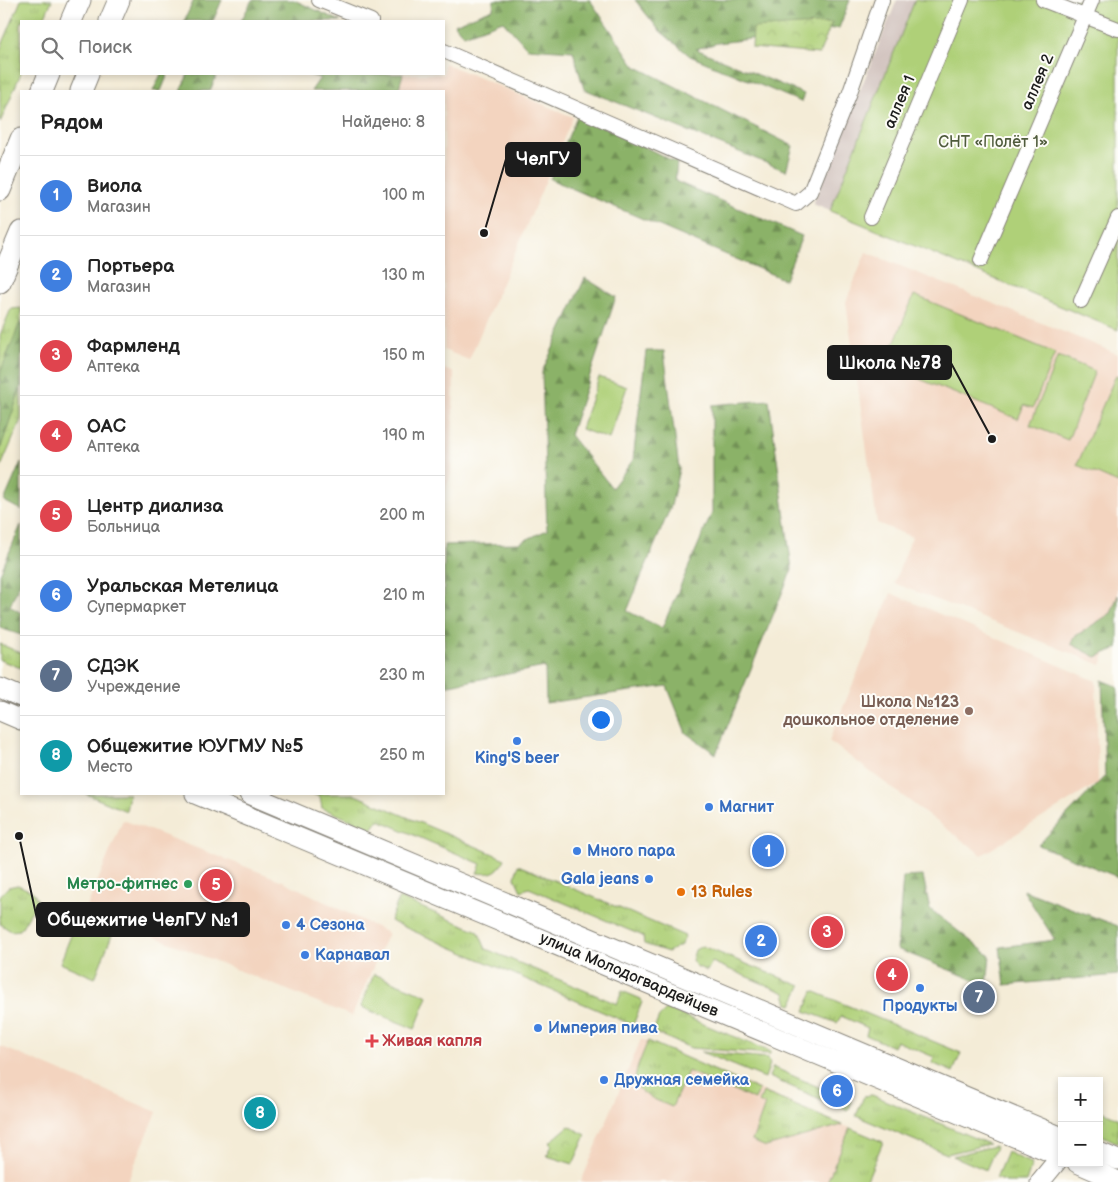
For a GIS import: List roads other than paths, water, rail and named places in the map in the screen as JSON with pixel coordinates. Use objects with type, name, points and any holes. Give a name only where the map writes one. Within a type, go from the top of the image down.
[{"type":"main road","points":[[71,20],[80,0]]},
{"type":"main road","points":[[110,20],[119,0]]},
{"type":"main road","points":[[42,90],[49,75]]},
{"type":"main road","points":[[80,90],[88,75]]},
{"type":"main road","points":[[0,189],[20,141]]},
{"type":"main road","points":[[0,282],[20,234]]},
{"type":"main road","points":[[0,688],[20,697]]},
{"type":"main road","points":[[0,711],[20,720]]},
{"type":"main road","name":"улица Молодогвардейцев","points":[[198,795],[1058,1154]]},
{"type":"main road","name":"улица Молодогвардейцев","points":[[251,795],[1058,1135]]},
{"type":"main road","points":[[1103,1154],[1118,1160]]},
{"type":"main road","points":[[1040,1182],[1058,1161]]},
{"type":"main road","points":[[1086,1167],[1118,1181]]},
{"type":"street","points":[[319,0],[369,20]]},
{"type":"street","points":[[445,52],[796,204],[810,192],[849,95],[882,0]]},
{"type":"street","name":"аллея 1","points":[[871,217],[962,0]]},
{"type":"street","points":[[1043,0],[1118,29]]},
{"type":"street","name":"аллея 2","points":[[981,260],[1092,0]]},
{"type":"street","points":[[1081,301],[1118,218]]},
{"type":"place","name":"ЧелГУ","points":[[484,233]]},
{"type":"place","name":"Школа №78","points":[[992,439]]},
{"type":"place","name":"Школа №123 дошкольное отделение","points":[[969,711]]},
{"type":"place","name":"King'S beer","points":[[517,741]]},
{"type":"place","name":"Магнит","points":[[709,807]]},
{"type":"place","name":"Общежитие ЧелГУ №1","points":[[19,836]]},
{"type":"place","name":"Много пара","points":[[577,851]]},
{"type":"place","name":"Виола","points":[[768,851]]},
{"type":"place","name":"Gala jeans","points":[[649,879]]},
{"type":"place","name":"Метро-фитнес","points":[[188,884]]},
{"type":"place","name":"Центр диализа","points":[[216,885]]},
{"type":"place","name":"13 Rules","points":[[681,892]]},
{"type":"place","name":"4 Сезона","points":[[286,925]]},
{"type":"place","name":"Фармленд","points":[[827,932]]},
{"type":"place","name":"Портьера","points":[[761,941]]},
{"type":"place","name":"Карнавал","points":[[305,955]]},
{"type":"place","name":"ОАС","points":[[892,975]]},
{"type":"place","name":"Продукты","points":[[920,988]]},
{"type":"place","name":"СДЭК","points":[[979,997]]},
{"type":"place","name":"Империя пива","points":[[538,1028]]},
{"type":"place","name":"Живая капля","points":[[372,1041]]},
{"type":"place","name":"Дружная семейка","points":[[604,1080]]},
{"type":"place","name":"Уральская Метелица","points":[[837,1091]]},
{"type":"place","name":"Общежитие ЮУГМУ №5","points":[[260,1113]]},
{"type":"park label","name":"СНТ «Полёт 1»","points":[[993,142]]}]
